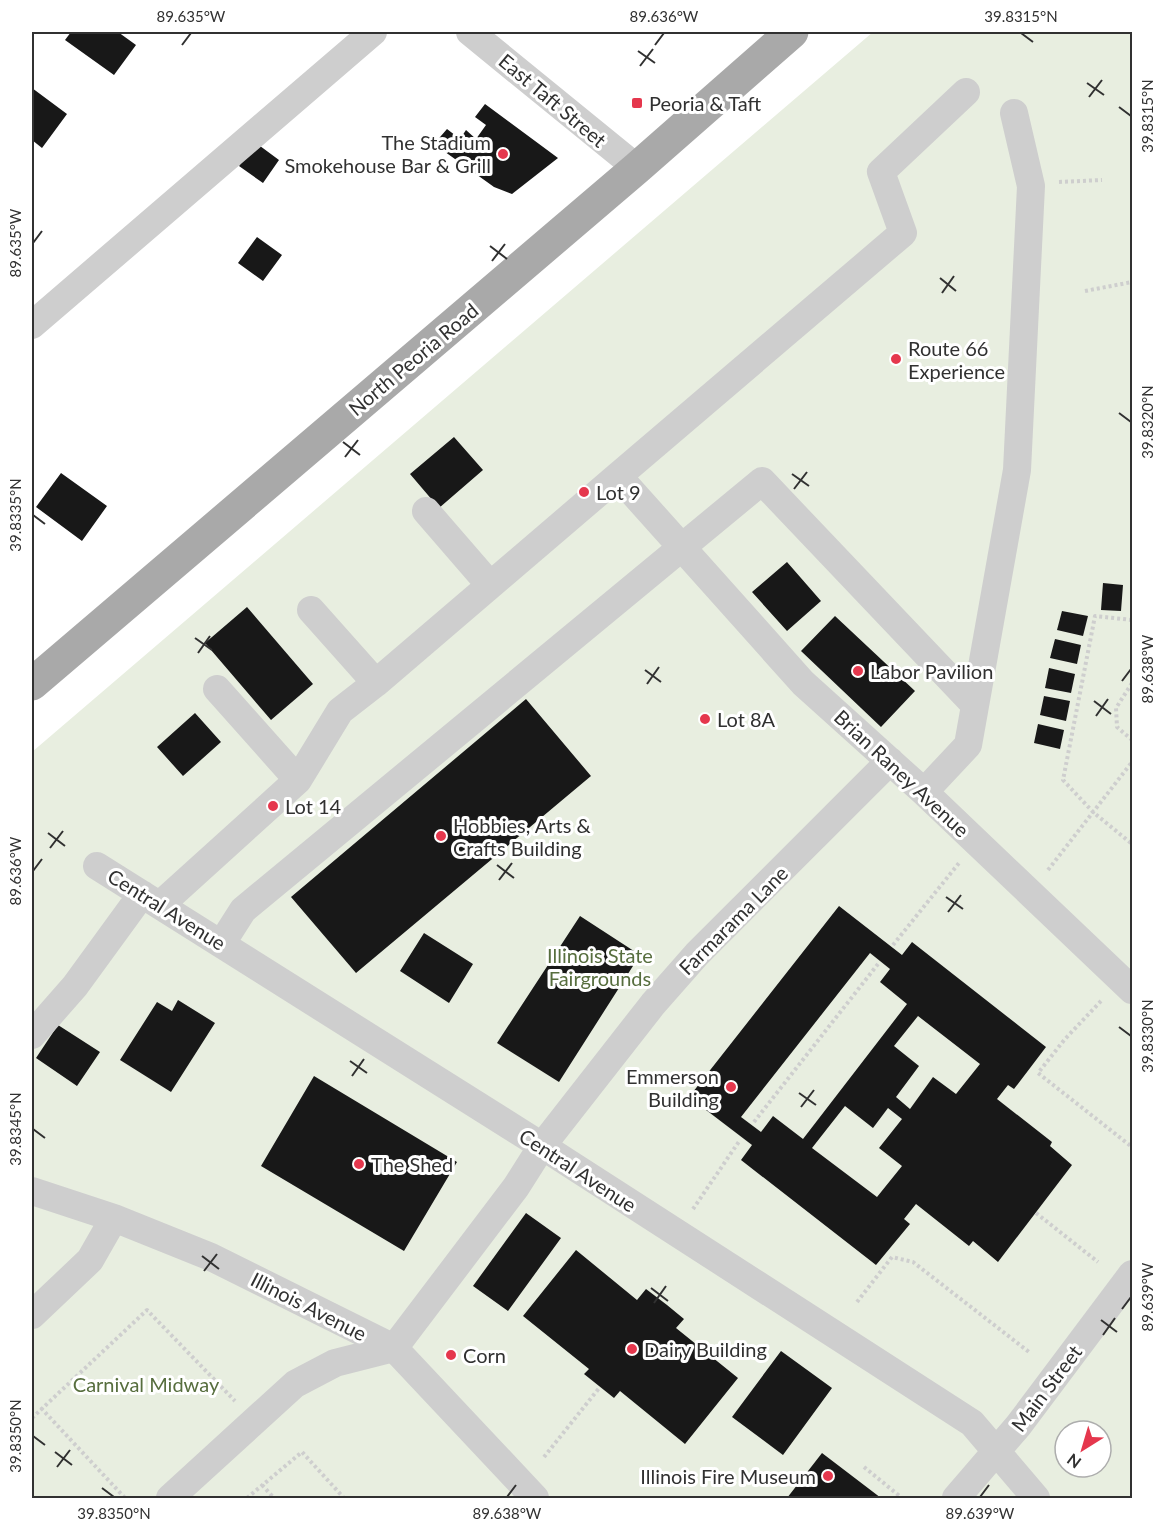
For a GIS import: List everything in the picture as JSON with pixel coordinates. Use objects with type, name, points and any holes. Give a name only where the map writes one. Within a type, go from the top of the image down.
[{"type":"main road","name":"North Peoria Road","points":[[32,684],[637,168],[792,32]]},
{"type":"street","points":[[32,325],[373,32]]},
{"type":"street","name":"East Taft Street","points":[[470,32],[637,168]]},
{"type":"street","points":[[32,1035],[151,900],[297,780],[340,711],[376,683],[903,232],[881,172],[966,92]]},
{"type":"street","points":[[924,792],[968,745],[1017,470],[1032,186],[1014,113]]},
{"type":"street","name":"Brian Raney Avenue","points":[[618,476],[803,683],[924,792],[1132,990]]},
{"type":"street","points":[[222,943],[243,910],[762,481],[975,705]]},
{"type":"street","points":[[426,511],[490,585]]},
{"type":"street","points":[[311,610],[376,683]]},
{"type":"street","points":[[217,689],[297,780]]},
{"type":"street","name":"Farmarama Lane","points":[[394,1348],[516,1187],[542,1146],[653,1004],[697,954],[890,761]]},
{"type":"street","name":"Central Avenue","points":[[97,866],[542,1146],[972,1424],[997,1450],[1036,1498]]},
{"type":"street","name":"Illinois Avenue","points":[[32,1191],[114,1218],[211,1257],[394,1348],[535,1498]]},
{"type":"street","points":[[32,1315],[90,1260],[114,1218]]},
{"type":"street","name":"Main Street","points":[[956,1498],[997,1450],[1132,1274]]},
{"type":"street","points":[[170,1498],[295,1384],[335,1363],[394,1348]]},
{"type":"path","points":[[1032,186],[1102,180]]},
{"type":"path","points":[[1085,291],[1132,282]]},
{"type":"path","points":[[1132,620],[1095,616],[1063,780],[1093,812],[1132,844]]},
{"type":"path","points":[[1132,683],[1116,708],[1117,727],[1132,740]]},
{"type":"path","points":[[1044,876],[1132,762]]},
{"type":"path","points":[[893,945],[960,862]]},
{"type":"path","points":[[754,1122],[878,964]]},
{"type":"path","points":[[1105,998],[1065,1039],[1038,1074],[1132,1147]]},
{"type":"path","points":[[690,1214],[740,1140]]},
{"type":"path","points":[[1036,1213],[1098,1262]]},
{"type":"path","points":[[857,1302],[892,1257],[913,1262],[1029,1352]]},
{"type":"path","points":[[32,1418],[147,1310],[254,1421]]},
{"type":"path","points":[[544,1457],[600,1387]]},
{"type":"path","points":[[41,1408],[125,1498]]},
{"type":"path","points":[[247,1498],[302,1452],[344,1498]]},
{"type":"path","points":[[864,1467],[902,1498]]},
{"type":"path","points":[[262,1485],[274,1498]]},
{"type":"green space","name":"Illinois State Fairgrounds","points":[[873,32],[1132,32],[1132,1498],[32,1498],[32,752]]},
{"type":"building","points":[[71,32],[118,32],[136,45],[114,75],[65,40]]},
{"type":"building","points":[[32,88],[67,114],[42,148],[32,140]]},
{"type":"building","points":[[485,104],[558,158],[512,194],[494,187],[434,144],[447,129],[460,139],[466,130],[476,139],[486,125],[475,117]]},
{"type":"building","points":[[256,143],[279,160],[263,183],[239,166]]},
{"type":"building","points":[[257,237],[282,255],[263,281],[238,263]]},
{"type":"building","points":[[454,437],[483,470],[439,508],[410,474]]},
{"type":"building","points":[[61,473],[107,506],[82,541],[36,507]]},
{"type":"building","points":[[787,562],[821,601],[787,631],[752,592]]},
{"type":"building","points":[[1103,583],[1123,585],[1121,611],[1101,610]]},
{"type":"building","points":[[247,607],[313,684],[271,720],[205,643]]},
{"type":"building","points":[[1062,611],[1088,616],[1083,636],[1057,630]]},
{"type":"building","name":"Labor Pavilion","points":[[835,616],[915,691],[881,727],[801,651]]},
{"type":"building","points":[[1055,639],[1081,645],[1077,664],[1050,658]]},
{"type":"building","points":[[1049,668],[1075,674],[1071,693],[1045,688]]},
{"type":"building","points":[[1044,696],[1070,701],[1066,721],[1040,715]]},
{"type":"building","name":"Hobbies, Arts & Crafts Building","points":[[526,699],[591,776],[356,973],[291,897]]},
{"type":"building","points":[[195,713],[221,742],[183,776],[157,747]]},
{"type":"building","points":[[1038,724],[1064,730],[1060,749],[1034,743]]},
{"type":"building","name":"Emmerson Building","points":[[839,906],[902,955],[912,942],[1046,1047],[1014,1089],[1008,1085],[997,1099],[1052,1142],[1050,1146],[1072,1165],[998,1262],[973,1241],[969,1246],[916,1204],[904,1219],[910,1224],[876,1265],[741,1160],[752,1145],[689,1097]],"holes":[[[870,953],[890,969],[880,982],[907,1004],[803,1139],[773,1116],[761,1132],[741,1117]],[[918,1016],[980,1064],[956,1094],[933,1077],[910,1109],[896,1097],[919,1066],[894,1046]],[[845,1106],[873,1128],[888,1108],[902,1119],[879,1148],[902,1166],[877,1197],[812,1148]]]},
{"type":"building","points":[[580,916],[640,955],[559,1082],[497,1043]]},
{"type":"building","points":[[424,933],[473,964],[449,1003],[400,971]]},
{"type":"building","points":[[178,1000],[215,1023],[171,1092],[120,1060],[157,1002],[172,1011]]},
{"type":"building","points":[[58,1025],[100,1052],[77,1086],[36,1058]]},
{"type":"building","name":"The Shed","points":[[314,1076],[457,1162],[404,1251],[261,1166]]},
{"type":"building","points":[[526,1213],[561,1238],[508,1311],[473,1286]]},
{"type":"building","name":"Dairy Building","points":[[576,1250],[637,1300],[646,1289],[667,1305],[684,1319],[676,1328],[738,1378],[685,1444],[620,1391],[614,1398],[584,1374],[589,1369],[523,1316]]},
{"type":"building","points":[[781,1351],[832,1388],[783,1455],[732,1417]]},
{"type":"building","name":"Illinois Fire Museum","points":[[822,1453],[881,1498],[787,1498]]},
{"type":"place","name":"Peoria & Taft","points":[[637,103]]},
{"type":"place","name":"The Stadium Smokehouse Bar & Grill","points":[[503,154]]},
{"type":"place","name":"Route 66 Experience","points":[[896,359]]},
{"type":"place","name":"Lot 9","points":[[584,492]]},
{"type":"place","name":"Labor Pavilion","points":[[858,671]]},
{"type":"place","name":"Lot 8A","points":[[705,719]]},
{"type":"place","name":"Lot 14","points":[[273,806]]},
{"type":"place","name":"Hobbies, Arts & Crafts Building","points":[[441,836]]},
{"type":"place","name":"Emmerson Building","points":[[731,1087]]},
{"type":"place","name":"The Shed","points":[[359,1164]]},
{"type":"place","name":"Dairy Building","points":[[632,1349]]},
{"type":"place","name":"Corn","points":[[451,1355]]},
{"type":"place","name":"Illinois Fire Museum","points":[[828,1476]]},
{"type":"park label","name":"Carnival Midway","points":[[146,1384]]}]
